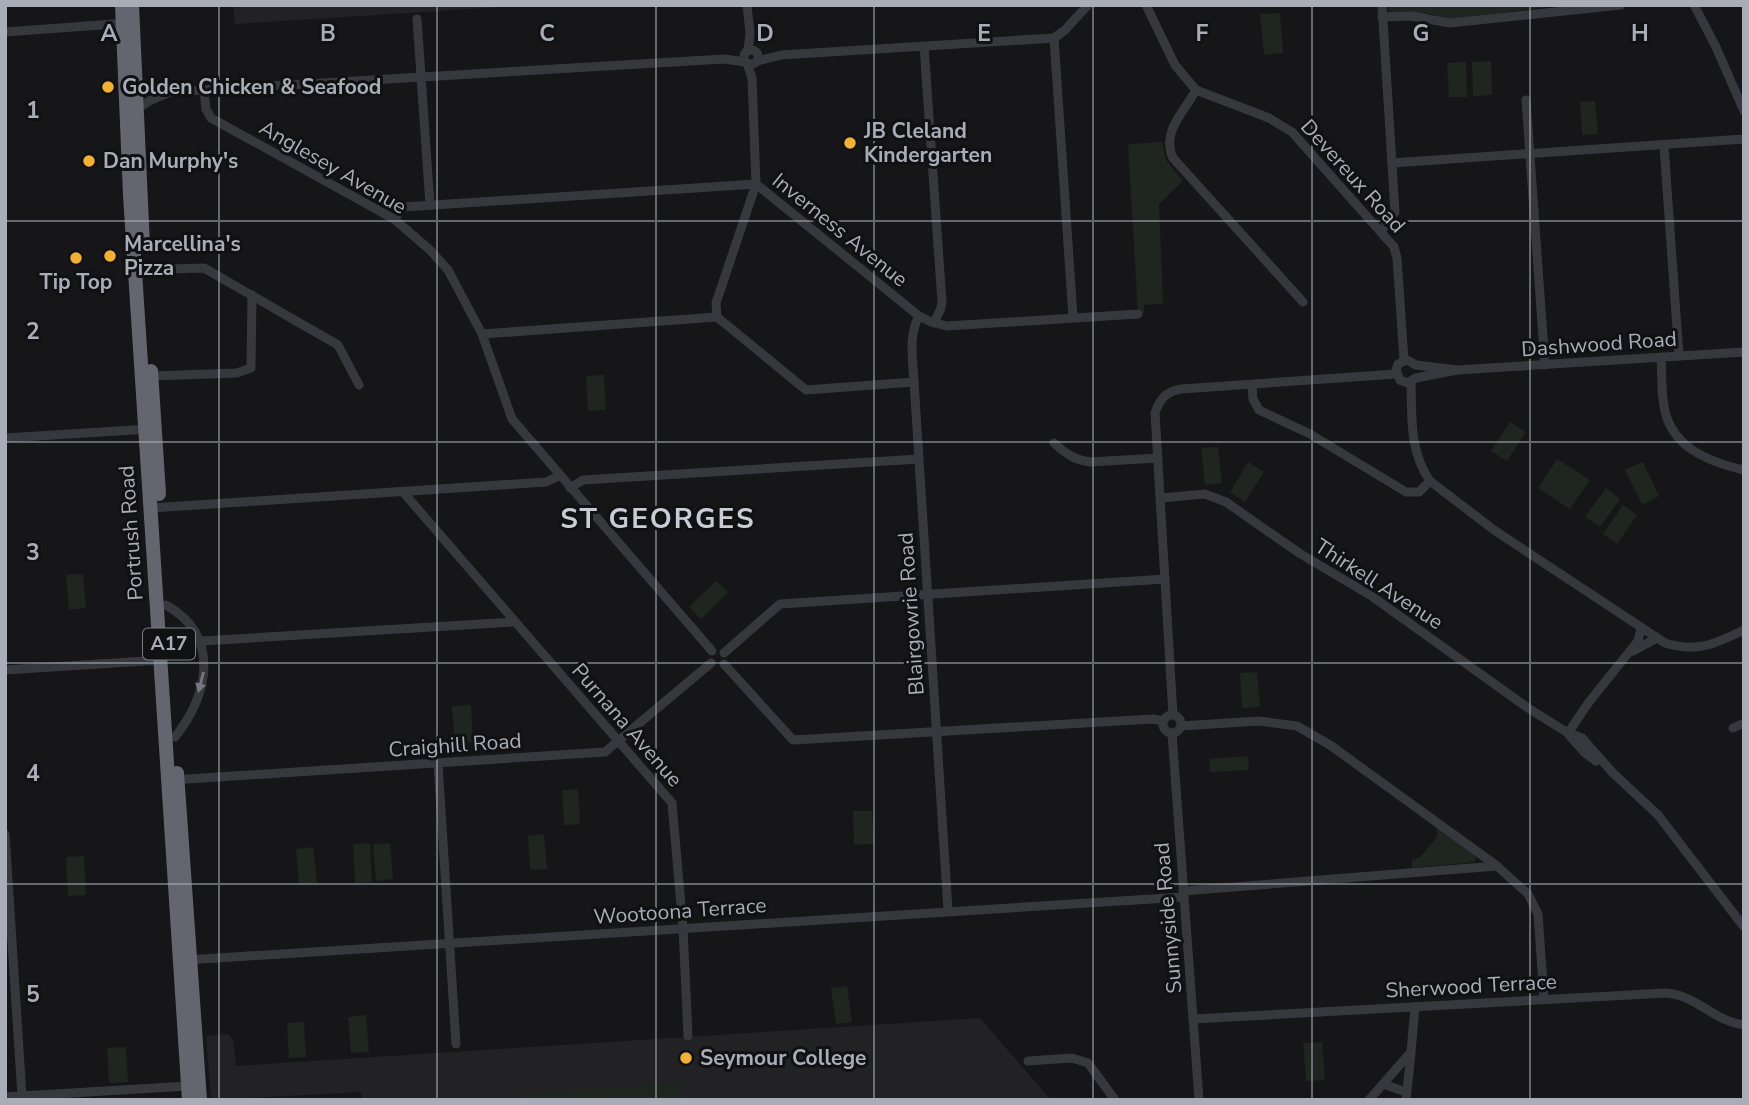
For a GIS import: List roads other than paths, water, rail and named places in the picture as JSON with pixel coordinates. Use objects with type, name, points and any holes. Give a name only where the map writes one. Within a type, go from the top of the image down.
[{"type":"highway","name":"Portrush Road","points":[[122,5],[128,23]]},
{"type":"highway","name":"Portrush Road","points":[[132,5],[128,23],[130,91],[151,429],[161,660],[173,780],[184,960],[189,1093]]},
{"type":"highway","name":"Portrush Road","points":[[130,91],[136,110],[140,270],[152,376],[151,429]]},
{"type":"highway","name":"Portrush Road","points":[[155,508],[169,643],[175,737],[173,780]]},
{"type":"highway","name":"Portrush Road","points":[[184,960],[200,1100]]},
{"type":"street","points":[[717,317],[716,303],[757,184],[747,5]]},
{"type":"street","points":[[136,110],[170,92],[1054,38],[1088,5]]},
{"type":"street","name":"Devereux Road","points":[[1146,5],[1175,65],[1196,90],[1269,118],[1292,132],[1382,230],[1398,258],[1404,360]]},
{"type":"street","points":[[1382,5],[1395,212],[1382,230]]},
{"type":"street","points":[[1382,17],[1411,16],[1450,23],[1621,5]]},
{"type":"street","points":[[1694,5],[1744,111]]},
{"type":"street","points":[[417,19],[430,205]]},
{"type":"street","points":[[5,32],[128,23]]},
{"type":"street","points":[[1054,38],[1073,317]]},
{"type":"street","points":[[924,46],[942,302],[942,308],[934,323]]},
{"type":"street","points":[[130,91],[150,86],[170,92]]},
{"type":"street","name":"Anglesey Avenue","points":[[204,90],[206,109],[211,118],[394,219],[430,250],[448,270],[482,334],[512,419],[712,652]]},
{"type":"street","points":[[1196,90],[1174,123],[1169,136],[1173,158],[1303,302]]},
{"type":"street","points":[[1526,100],[1545,365]]},
{"type":"street","points":[[1392,163],[1744,139]]},
{"type":"street","points":[[1664,146],[1679,356]]},
{"type":"street","name":"Inverness Avenue","points":[[394,219],[403,208],[430,205],[757,184],[919,316],[934,323],[947,326],[1138,314]]},
{"type":"street","points":[[140,270],[204,268],[338,345],[359,385]]},
{"type":"street","points":[[152,376],[237,373],[251,368],[252,295]]},
{"type":"street","name":"Blairgowrie Road","points":[[919,316],[914,324],[913,334],[914,382],[948,910]]},
{"type":"street","points":[[482,334],[717,317],[806,390],[914,382]]},
{"type":"street","name":"Dashwood Road","points":[[1457,370],[1744,352]]},
{"type":"street","points":[[1661,357],[1664,408],[1674,433],[1709,460],[1744,470]]},
{"type":"street","points":[[1457,370],[1413,380],[1400,380],[1396,374],[1398,364],[1410,360],[1418,371],[1413,380],[1410,407],[1413,440],[1423,471],[1430,481],[1494,530],[1657,638],[1677,647],[1703,648],[1744,630]]},
{"type":"street","points":[[1416,365],[1457,370]]},
{"type":"street","points":[[1173,715],[1155,413],[1160,399],[1181,389],[1396,374]]},
{"type":"street","points":[[1252,384],[1253,399],[1259,410],[1310,434],[1406,492],[1419,492],[1430,481]]},
{"type":"street","points":[[5,438],[151,429]]},
{"type":"street","points":[[1054,443],[1065,453],[1090,462],[1158,458]]},
{"type":"street","points":[[570,488],[583,480],[919,459]]},
{"type":"street","points":[[155,508],[546,482],[559,476]]},
{"type":"street","name":"Purnana Avenue","points":[[403,492],[672,803],[683,928],[688,1037]]},
{"type":"street","name":"Thirkell Avenue","points":[[1161,498],[1205,494],[1226,502],[1299,552],[1373,597],[1528,708],[1568,733],[1584,752],[1658,815],[1744,927]]},
{"type":"street","points":[[1163,722],[1166,716],[1173,715],[1180,720],[1180,731],[1167,731],[1163,722],[1153,719],[793,740],[724,658],[720,650],[712,652],[709,658],[711,663],[717,666],[724,658],[780,604],[1166,579]]},
{"type":"street","points":[[166,605],[176,610],[200,641],[205,658],[203,676],[188,718],[175,737]]},
{"type":"street","points":[[169,643],[513,622]]},
{"type":"street","points":[[1568,733],[1638,641],[1641,628]]},
{"type":"street","points":[[1626,656],[1657,638]]},
{"type":"street","points":[[5,670],[161,660]]},
{"type":"street","name":"Craighill Road","points":[[173,780],[605,752],[619,743],[711,663]]},
{"type":"street","points":[[1181,726],[1259,720],[1297,726],[1331,745],[1497,866],[1528,894],[1538,914],[1544,999]]},
{"type":"street","points":[[1733,727],[1744,723]]},
{"type":"street","name":"Sunnyside Road","points":[[1172,733],[1199,1100]]},
{"type":"street","points":[[438,764],[456,1044]]},
{"type":"street","points":[[5,834],[9,935],[22,1096]]},
{"type":"street","name":"Wootoona Terrace","points":[[184,960],[1183,894],[1497,866]]},
{"type":"street","name":"Sherwood Terrace","points":[[1193,1019],[1666,993],[1693,999],[1717,1018],[1744,1025]]},
{"type":"street","points":[[1383,1084],[1406,1096],[1415,1007]]},
{"type":"street","points":[[1369,1100],[1411,1052]]},
{"type":"street","points":[[1028,1062],[1072,1058],[1088,1063],[1115,1100]]},
{"type":"street","points":[[5,1097],[189,1093]]},
{"type":"place","name":"Golden Chicken & Seafood","points":[[108,87]]},
{"type":"place","name":"JB Cleland Kindergarten","points":[[850,143]]},
{"type":"place","name":"Dan Murphy's","points":[[89,161]]},
{"type":"place","name":"Marcellina's Pizza","points":[[110,256]]},
{"type":"place","name":"Tip Top","points":[[76,258]]},
{"type":"place","name":"Seymour College","points":[[686,1058]]},
{"type":"district","name":"ST GEORGES","points":[[658,519]]}]
